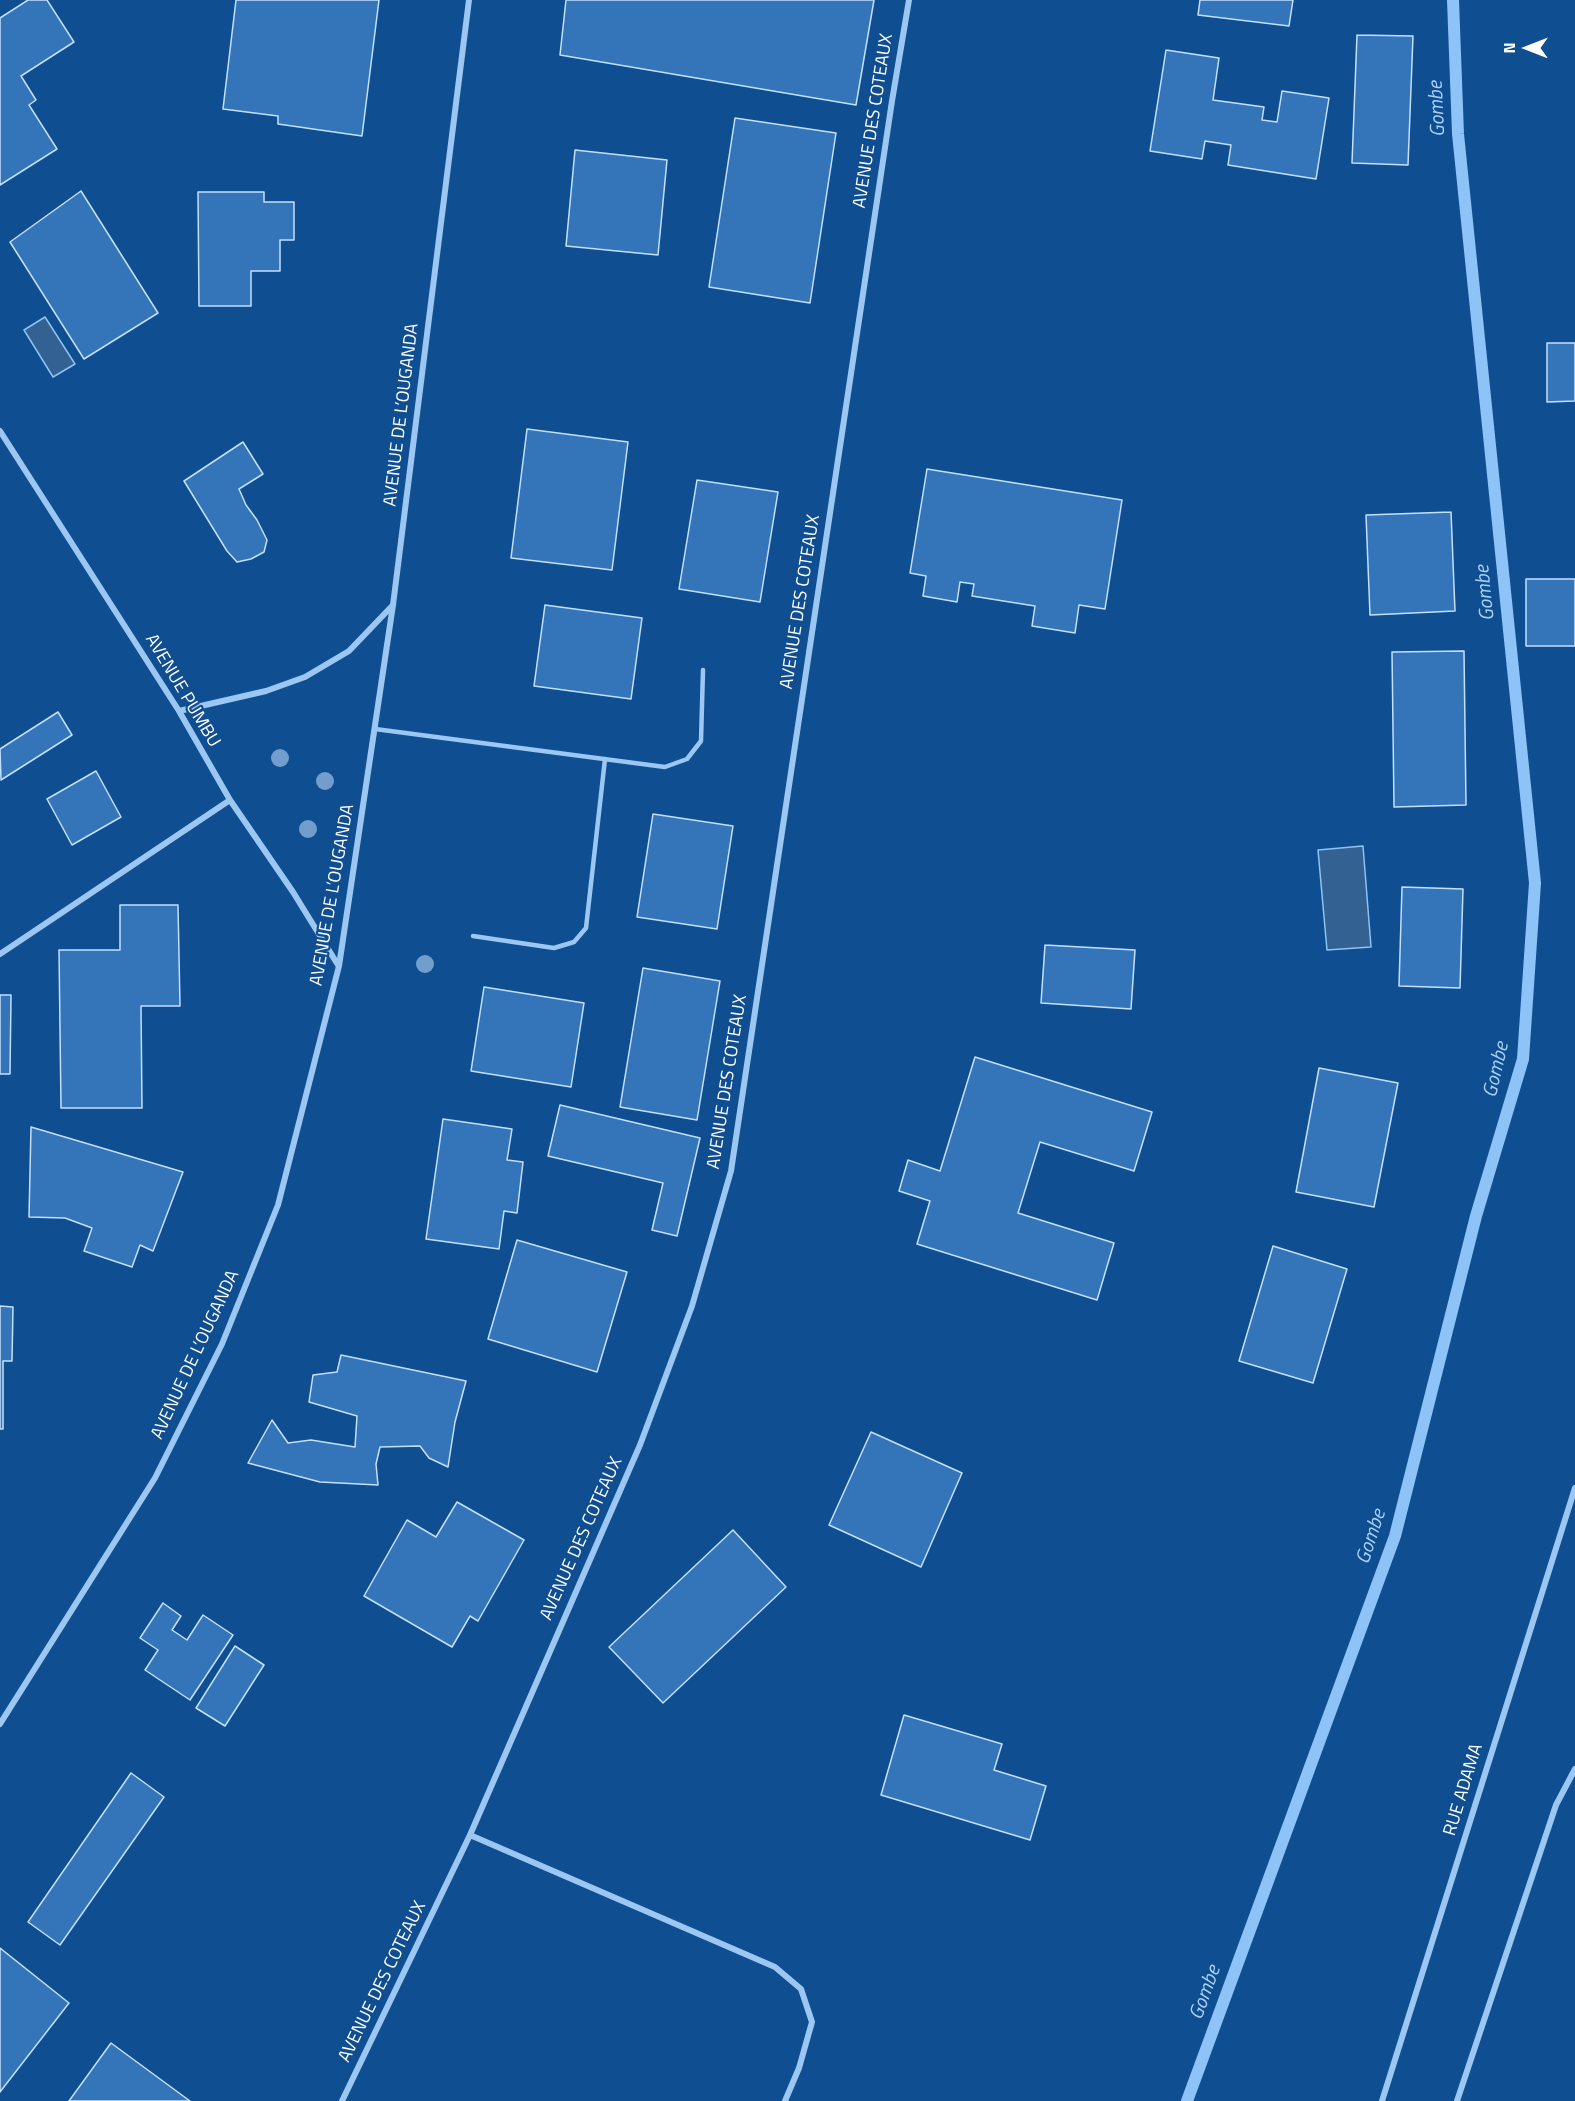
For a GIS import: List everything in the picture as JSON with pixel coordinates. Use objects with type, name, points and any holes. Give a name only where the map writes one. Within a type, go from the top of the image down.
[{"type":"street","name":"AVENUE DE L’OUGANDA","points":[[0,1724],[154,1479],[222,1344],[278,1205],[339,966],[393,604],[469,0]]},
{"type":"street","name":"AVENUE DES COTEAUX","points":[[342,2101],[470,1835],[640,1445],[692,1306],[731,1171],[888,124],[909,0]]},
{"type":"street","name":"AVENUE PUMBU","points":[[0,431],[179,711],[230,800],[293,892],[339,966]]},
{"type":"street","points":[[179,711],[266,691],[305,677],[349,651],[393,604]]},
{"type":"street","points":[[0,954],[230,800]]},
{"type":"street","name":"RUE ADAMA","points":[[1382,2101],[1575,1488]]},
{"type":"street","points":[[1457,2101],[1556,1805],[1575,1769]]},
{"type":"street","points":[[470,1835],[775,1967],[801,1989],[812,2022],[799,2068],[785,2101]]},
{"type":"lane","points":[[375,729],[665,767],[687,759],[700,741],[703,670]]},
{"type":"lane","points":[[473,936],[554,948],[574,942],[586,928],[605,759]]},
{"type":"water","points":[[45,317],[75,364],[53,377],[24,330]]},
{"type":"water","points":[[1363,846],[1371,947],[1327,950],[1318,850]]},
{"type":"building","points":[[28,0],[47,0],[74,42],[21,76],[36,100],[29,105],[57,149],[0,185],[0,18]]},
{"type":"building","points":[[236,0],[379,0],[362,136],[278,124],[278,116],[223,109]]},
{"type":"building","points":[[566,0],[874,0],[856,105],[560,55]]},
{"type":"building","points":[[1200,0],[1293,0],[1289,26],[1198,15]]},
{"type":"building","points":[[1357,35],[1413,36],[1408,165],[1352,163]]},
{"type":"building","points":[[1166,50],[1219,58],[1213,100],[1264,107],[1262,120],[1277,122],[1282,91],[1329,98],[1316,179],[1228,165],[1231,145],[1205,141],[1202,159],[1150,151]]},
{"type":"building","points":[[735,118],[836,133],[810,303],[709,287]]},
{"type":"building","points":[[575,150],[667,160],[658,255],[566,246]]},
{"type":"building","points":[[81,191],[158,313],[84,359],[10,242]]},
{"type":"building","points":[[198,192],[264,192],[264,202],[294,202],[294,240],[280,240],[280,271],[251,271],[251,306],[199,306]]},
{"type":"building","points":[[1547,343],[1575,343],[1575,401],[1547,402]]},
{"type":"building","points":[[527,429],[628,442],[612,570],[511,558]]},
{"type":"building","points":[[243,442],[263,474],[239,489],[267,540],[264,552],[251,559],[237,562],[227,551],[184,481]]},
{"type":"building","points":[[927,469],[1122,500],[1105,609],[1079,605],[1075,633],[1032,626],[1035,606],[972,596],[974,584],[960,582],[957,602],[923,596],[926,576],[910,573]]},
{"type":"building","points":[[697,480],[778,492],[760,602],[679,589]]},
{"type":"building","points":[[1451,512],[1455,611],[1370,615],[1366,515]]},
{"type":"building","points":[[1526,579],[1575,579],[1575,646],[1526,646]]},
{"type":"building","points":[[545,605],[642,618],[631,699],[534,686]]},
{"type":"building","points":[[1464,651],[1466,805],[1394,807],[1392,652]]},
{"type":"building","points":[[58,712],[72,735],[1,780],[0,749]]},
{"type":"building","points":[[96,771],[121,817],[72,845],[47,799]]},
{"type":"building","points":[[653,814],[733,826],[717,929],[637,917]]},
{"type":"building","points":[[1402,887],[1463,889],[1460,988],[1399,986]]},
{"type":"building","points":[[120,905],[178,905],[180,1006],[141,1006],[142,1108],[61,1108],[59,950],[120,950]]},
{"type":"building","points":[[1045,945],[1135,950],[1131,1009],[1041,1003]]},
{"type":"building","points":[[643,968],[720,981],[697,1120],[620,1107]]},
{"type":"building","points":[[484,987],[584,1003],[571,1087],[471,1071]]},
{"type":"building","points":[[0,995],[11,995],[10,1074],[0,1074]]},
{"type":"building","points":[[975,1057],[1152,1112],[1134,1171],[1040,1142],[1018,1213],[1114,1243],[1097,1300],[917,1244],[930,1201],[899,1191],[908,1160],[940,1171]]},
{"type":"building","points":[[1319,1068],[1398,1083],[1374,1207],[1296,1192]]},
{"type":"building","points":[[560,1105],[700,1138],[677,1236],[652,1230],[663,1183],[548,1156]]},
{"type":"building","points":[[443,1119],[512,1129],[507,1160],[523,1162],[517,1213],[504,1211],[499,1249],[426,1239]]},
{"type":"building","points":[[31,1127],[183,1172],[153,1251],[140,1245],[132,1267],[84,1251],[92,1228],[65,1218],[29,1217]]},
{"type":"building","points":[[517,1240],[627,1272],[597,1372],[488,1339]]},
{"type":"building","points":[[1273,1246],[1347,1269],[1313,1383],[1239,1361]]},
{"type":"building","points":[[0,1306],[13,1307],[12,1361],[3,1361],[3,1429],[0,1429]]},
{"type":"building","points":[[341,1355],[466,1381],[455,1422],[448,1467],[429,1458],[420,1446],[380,1447],[376,1464],[378,1485],[320,1482],[248,1463],[272,1420],[288,1443],[311,1440],[355,1447],[357,1416],[309,1402],[313,1375],[337,1372]]},
{"type":"building","points":[[871,1432],[962,1473],[921,1567],[829,1525]]},
{"type":"building","points":[[457,1502],[524,1540],[478,1621],[470,1616],[452,1647],[364,1596],[407,1520],[436,1537]]},
{"type":"building","points":[[733,1530],[786,1587],[663,1703],[609,1647]]},
{"type":"building","points":[[163,1603],[181,1616],[172,1630],[187,1640],[203,1615],[233,1635],[190,1700],[145,1670],[158,1650],[140,1638]]},
{"type":"building","points":[[235,1646],[264,1665],[225,1726],[196,1708]]},
{"type":"building","points":[[904,1715],[1002,1744],[994,1770],[1046,1786],[1030,1840],[881,1795]]},
{"type":"building","points":[[131,1773],[164,1797],[60,1945],[28,1922]]},
{"type":"building","points":[[0,1948],[69,2003],[0,2092]]},
{"type":"building","points":[[111,2043],[190,2101],[69,2101]]},
{"type":"waterway","name":"Gombe","points":[[1187,2101],[1395,1536],[1476,1216],[1523,1059],[1535,883],[1458,134],[1453,0]]}]
